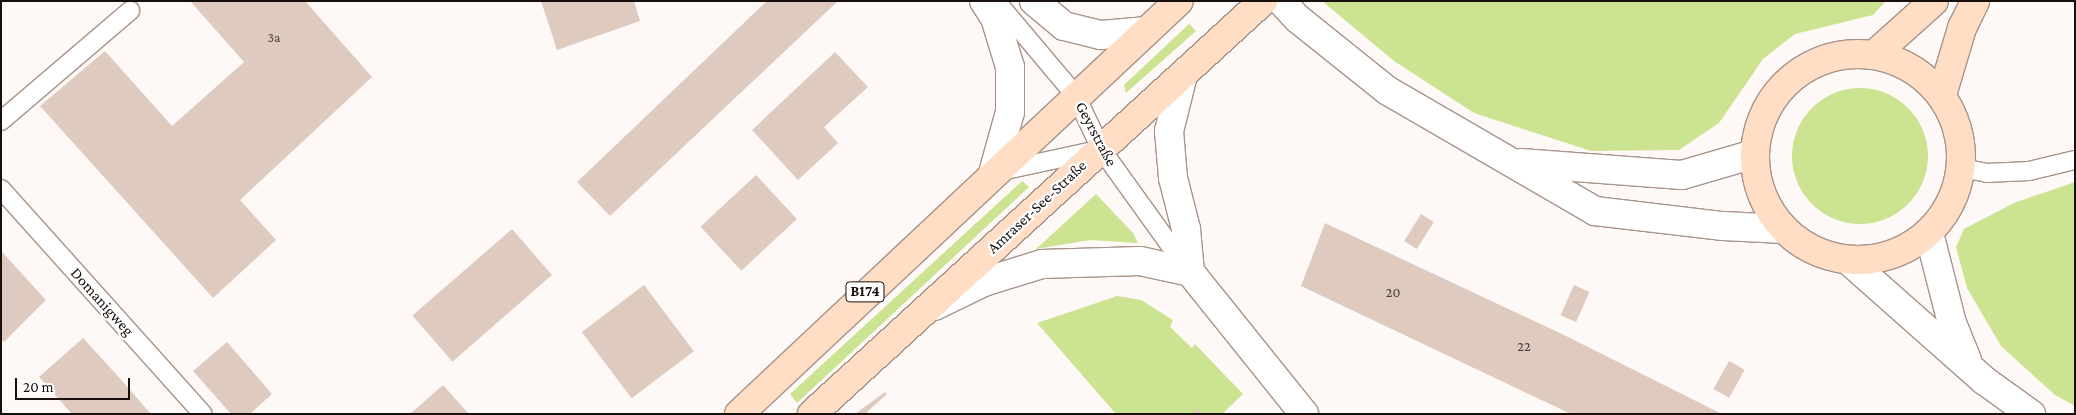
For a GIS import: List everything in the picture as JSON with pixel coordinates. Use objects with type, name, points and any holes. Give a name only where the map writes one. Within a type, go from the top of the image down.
[{"type":"main road","name":"Amraser-See-Straße","points":[[812,414],[1263,1]]},
{"type":"main road","points":[[1875,54],[1934,1]]},
{"type":"main road","points":[[1942,95],[1962,28],[1975,1]]},
{"type":"main road","name":"B174","points":[[739,414],[993,173],[1176,4]]},
{"type":"main road","points":[[1840,54],[1875,54],[1900,62],[1923,75],[1942,95],[1954,117],[1961,142],[1962,168],[1956,192],[1945,214],[1929,233],[1905,249],[1877,258],[1848,260],[1824,255],[1803,245],[1784,229],[1767,207],[1757,181],[1754,154],[1761,119],[1779,89],[1806,66],[1840,54]]},
{"type":"street","points":[[984,1],[995,18],[1010,67],[1010,112],[993,173]]},
{"type":"street","points":[[1034,1],[1064,26],[1101,35],[1147,32]]},
{"type":"street","points":[[1281,1],[1298,19],[1388,91],[1595,211],[1723,226],[1784,229]]},
{"type":"street","points":[[924,311],[984,282],[1042,264],[1140,261],[1190,272],[1186,229],[1173,178],[1169,131],[1183,75]]},
{"type":"street","points":[[1514,163],[1682,175],[1754,154]]},
{"type":"street","points":[[1929,233],[1952,323],[1970,366]]},
{"type":"street","points":[[1848,260],[1970,366],[2031,414]]},
{"type":"street","name":"Geyrstraße","points":[[1190,272],[1304,414]]},
{"type":"lane","name":"Geyrstraße","points":[[996,1],[1076,96],[1100,149],[1190,272]]},
{"type":"lane","points":[[1,121],[130,11]]},
{"type":"lane","points":[[993,173],[1100,149]]},
{"type":"lane","points":[[1962,168],[1987,173],[2029,171],[2075,160]]},
{"type":"lane","name":"Domanigweg","points":[[1,190],[203,414]]},
{"type":"green space","points":[[1322,1],[1886,1],[1873,15],[1795,34],[1763,59],[1719,123],[1679,150],[1591,151],[1474,113],[1394,61]]},
{"type":"green space","points":[[1189,24],[1196,31],[1126,93],[1124,85]]},
{"type":"green space","points":[[1860,88],[1886,93],[1898,99],[1908,108],[1917,118],[1923,130],[1928,156],[1923,182],[1917,194],[1908,204],[1898,213],[1886,219],[1860,224],[1834,219],[1822,213],[1812,204],[1803,194],[1797,182],[1792,156],[1797,130],[1803,118],[1812,108],[1822,99],[1834,93]]},
{"type":"green space","points":[[1022,181],[1029,187],[797,403],[790,394]]},
{"type":"green space","points":[[2075,182],[2075,406],[2055,395],[2001,346],[1967,288],[1956,247],[1964,229],[2014,203]]},
{"type":"green space","points":[[1096,194],[1133,233],[1138,243],[1090,240],[1036,249]]},
{"type":"green space","points":[[1117,296],[1141,300],[1173,320],[1170,327],[1192,348],[1195,344],[1243,394],[1222,414],[1116,414],[1037,323]]},
{"type":"building","points":[[190,1],[305,1],[372,77],[240,200],[276,240],[213,298],[40,106],[105,51],[172,126],[244,62]]},
{"type":"building","points":[[541,1],[634,1],[640,21],[557,50]]},
{"type":"building","points":[[767,1],[838,1],[610,216],[577,182]]},
{"type":"building","points":[[835,52],[868,87],[824,127],[838,143],[798,180],[752,130]]},
{"type":"building","points":[[756,175],[797,219],[741,271],[700,227]]},
{"type":"building","points":[[1421,214],[1434,222],[1417,249],[1404,241]]},
{"type":"building","points":[[1325,223],[1562,334],[1722,414],[1571,414],[1301,286]]},
{"type":"building","points":[[512,229],[552,275],[452,362],[412,316]]},
{"type":"building","points":[[1,251],[46,300],[4,342],[1,339]]},
{"type":"building","points":[[644,285],[694,351],[632,398],[582,332]]},
{"type":"building","points":[[1574,285],[1590,292],[1576,322],[1561,315]]},
{"type":"building","points":[[83,338],[151,414],[72,414],[39,377]]},
{"type":"building","points":[[227,342],[272,394],[250,414],[231,414],[193,371]]},
{"type":"building","points":[[1729,361],[1745,370],[1729,398],[1713,389]]},
{"type":"building","points":[[443,385],[469,414],[410,414]]},
{"type":"building","points":[[885,392],[887,394],[865,414],[855,414]]},
{"type":"building","points":[[1198,409],[1203,414],[1193,414]]}]
